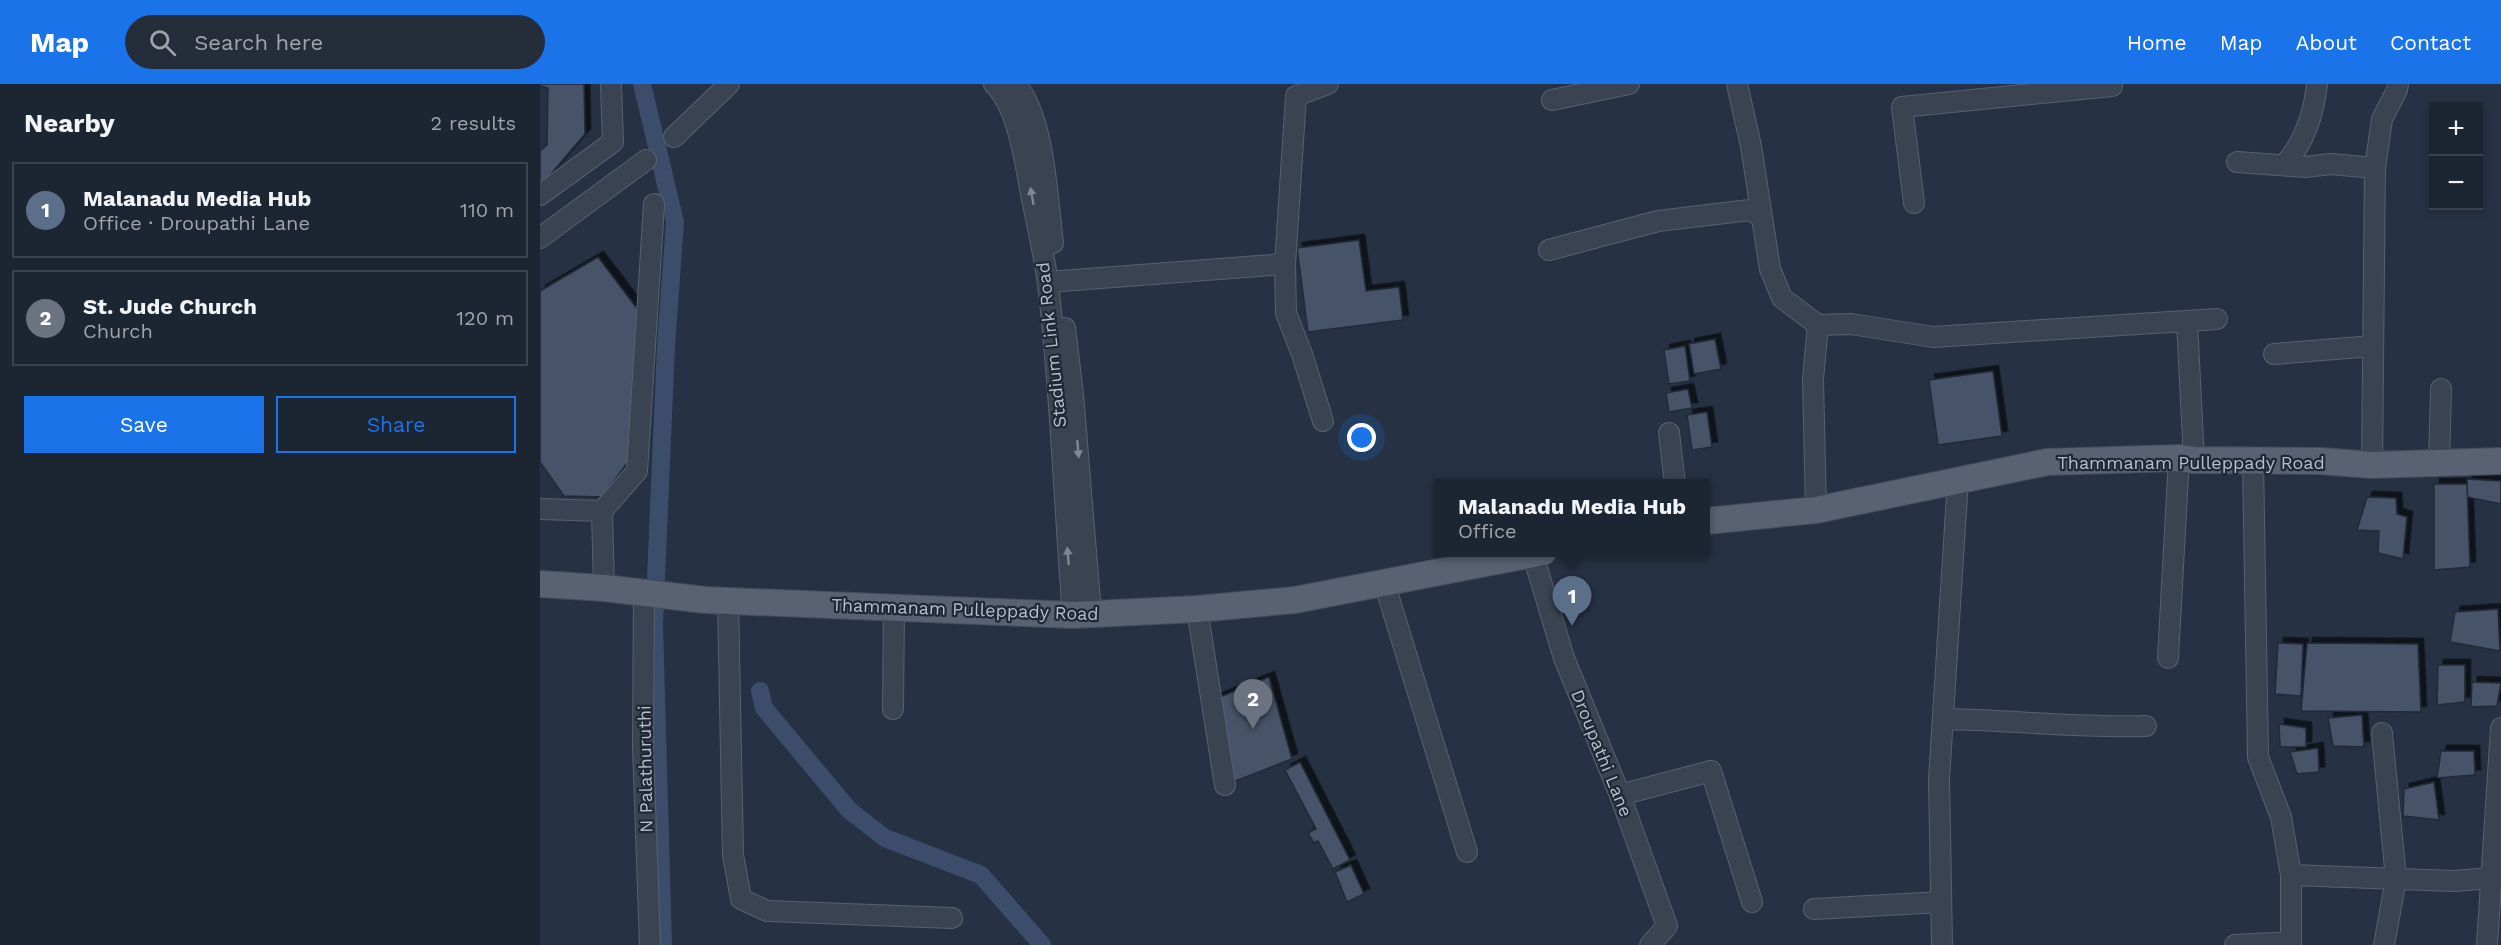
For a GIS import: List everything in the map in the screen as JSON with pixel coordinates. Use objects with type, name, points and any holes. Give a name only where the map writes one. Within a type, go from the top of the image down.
[{"type":"main road","name":"Thammanam Pulleppady Road","points":[[1710,520],[1816,510],[2047,462],[2187,459],[2321,461],[2372,465],[2501,461]]},
{"type":"main road","name":"Thammanam Pulleppady Road","points":[[540,584],[717,600],[1082,614],[1197,609],[1295,600],[1522,557]]},
{"type":"main road","name":"Thammanam Pulleppady Road","points":[[609,589],[649,582],[683,585],[717,600]]},
{"type":"street","points":[[540,195],[613,142],[611,84]]},
{"type":"street","points":[[674,137],[729,84]]},
{"type":"street","name":"Stadium Link Road","points":[[994,84],[1003,92],[1017,130],[1053,282],[1073,394],[1082,614]]},
{"type":"street","name":"Stadium Link Road","points":[[1016,84],[1026,96],[1037,123],[1053,282]]},
{"type":"street","points":[[1323,421],[1302,354],[1286,313],[1285,264],[1296,96],[1328,84]]},
{"type":"street","points":[[1552,100],[1629,84]]},
{"type":"street","points":[[1737,84],[1751,146],[1770,269],[1782,298],[1818,325],[1851,324],[1933,337],[2217,319]]},
{"type":"street","points":[[1914,203],[1902,107],[2112,86],[2112,84]]},
{"type":"street","points":[[2284,165],[2296,152],[2307,127],[2317,84]]},
{"type":"street","points":[[2372,465],[2375,168],[2382,119],[2397,87]]},
{"type":"street","points":[[540,238],[646,160]]},
{"type":"street","points":[[2237,162],[2305,167],[2330,164],[2375,168]]},
{"type":"street","points":[[609,589],[602,511],[637,471],[654,204]]},
{"type":"street","points":[[1550,250],[1658,221],[1750,210],[1761,217]]},
{"type":"street","points":[[1053,282],[1285,264]]},
{"type":"street","points":[[2168,658],[2187,459],[2187,321]]},
{"type":"street","points":[[1816,510],[1813,378],[1818,325]]},
{"type":"street","points":[[2274,354],[2372,346]]},
{"type":"street","points":[[2439,464],[2441,388]]},
{"type":"street","points":[[1669,433],[1675,479]]},
{"type":"street","points":[[2235,945],[2291,944],[2291,875],[2282,817],[2258,756],[2253,460]]},
{"type":"street","points":[[1942,945],[1939,779],[1958,479]]},
{"type":"street","points":[[540,508],[602,511]]},
{"type":"street","name":"Droupathi Lane","points":[[1539,557],[1564,658],[1620,795],[1667,926],[1650,945]]},
{"type":"street","points":[[1384,582],[1467,852]]},
{"type":"street","name":"N Palathuruthi","points":[[644,593],[643,747],[650,945]]},
{"type":"street","points":[[717,600],[733,855],[741,899],[768,910],[952,918]]},
{"type":"street","points":[[893,709],[894,608]]},
{"type":"street","points":[[1197,609],[1225,785]]},
{"type":"street","points":[[1943,720],[1995,720],[2105,728],[2146,726]]},
{"type":"street","points":[[2487,945],[2496,876],[2501,728]]},
{"type":"street","points":[[2382,733],[2396,879],[2384,945]]},
{"type":"street","points":[[1620,795],[1711,771],[1752,902]]},
{"type":"street","points":[[2291,875],[2454,881],[2496,876]]},
{"type":"street","points":[[1814,909],[1941,902]]},
{"type":"building","points":[[540,84],[584,84],[585,134],[540,187],[540,151],[547,145],[548,88]]},
{"type":"building","points":[[1359,240],[1366,291],[1399,287],[1403,320],[1308,332],[1297,248]]},
{"type":"building","points":[[598,257],[639,311],[628,462],[602,497],[564,496],[540,462],[540,291]]},
{"type":"building","points":[[1715,339],[1721,369],[1694,374],[1689,344]]},
{"type":"building","points":[[1685,346],[1690,381],[1669,384],[1664,350]]},
{"type":"building","points":[[1993,371],[2002,436],[1938,445],[1929,380]]},
{"type":"building","points":[[1688,389],[1692,408],[1669,412],[1666,393]]},
{"type":"building","points":[[1707,412],[1712,447],[1692,450],[1687,415]]},
{"type":"building","points":[[2467,479],[2501,481],[2501,504],[2467,497]]},
{"type":"building","points":[[2434,484],[2467,484],[2470,567],[2434,570]]},
{"type":"building","points":[[2367,497],[2396,498],[2397,514],[2407,517],[2403,559],[2378,553],[2379,531],[2357,530]]},
{"type":"building","points":[[2498,609],[2500,651],[2450,642],[2455,612]]},
{"type":"building","points":[[2278,643],[2303,644],[2301,696],[2275,694]]},
{"type":"building","points":[[2307,643],[2418,644],[2421,712],[2301,711]]},
{"type":"building","points":[[2438,665],[2465,665],[2465,702],[2437,705]]},
{"type":"building","points":[[1269,677],[1292,759],[1233,782],[1215,699]]},
{"type":"building","points":[[2472,682],[2501,683],[2497,706],[2471,707]]},
{"type":"building","points":[[2362,715],[2364,747],[2333,746],[2328,718]]},
{"type":"building","points":[[2279,724],[2306,728],[2306,747],[2280,747]]},
{"type":"building","points":[[2318,748],[2319,772],[2297,774],[2290,752]]},
{"type":"building","points":[[2441,751],[2474,751],[2475,775],[2437,778]]},
{"type":"building","points":[[1300,762],[1350,860],[1333,869],[1318,841],[1314,843],[1308,833],[1316,829],[1285,770]]},
{"type":"building","points":[[2434,782],[2439,820],[2403,816],[2404,789]]},
{"type":"building","points":[[1351,865],[1364,894],[1347,902],[1335,872]]},
{"type":"waterway","points":[[642,84],[675,222],[666,346],[654,625],[663,945]]},
{"type":"waterway","points":[[760,691],[764,708],[849,810],[885,838],[981,875],[1042,945]]},
{"type":"place","name":"Malanadu Media Hub","points":[[1572,626]]},
{"type":"place","name":"St. Jude Church","points":[[1253,729]]}]
